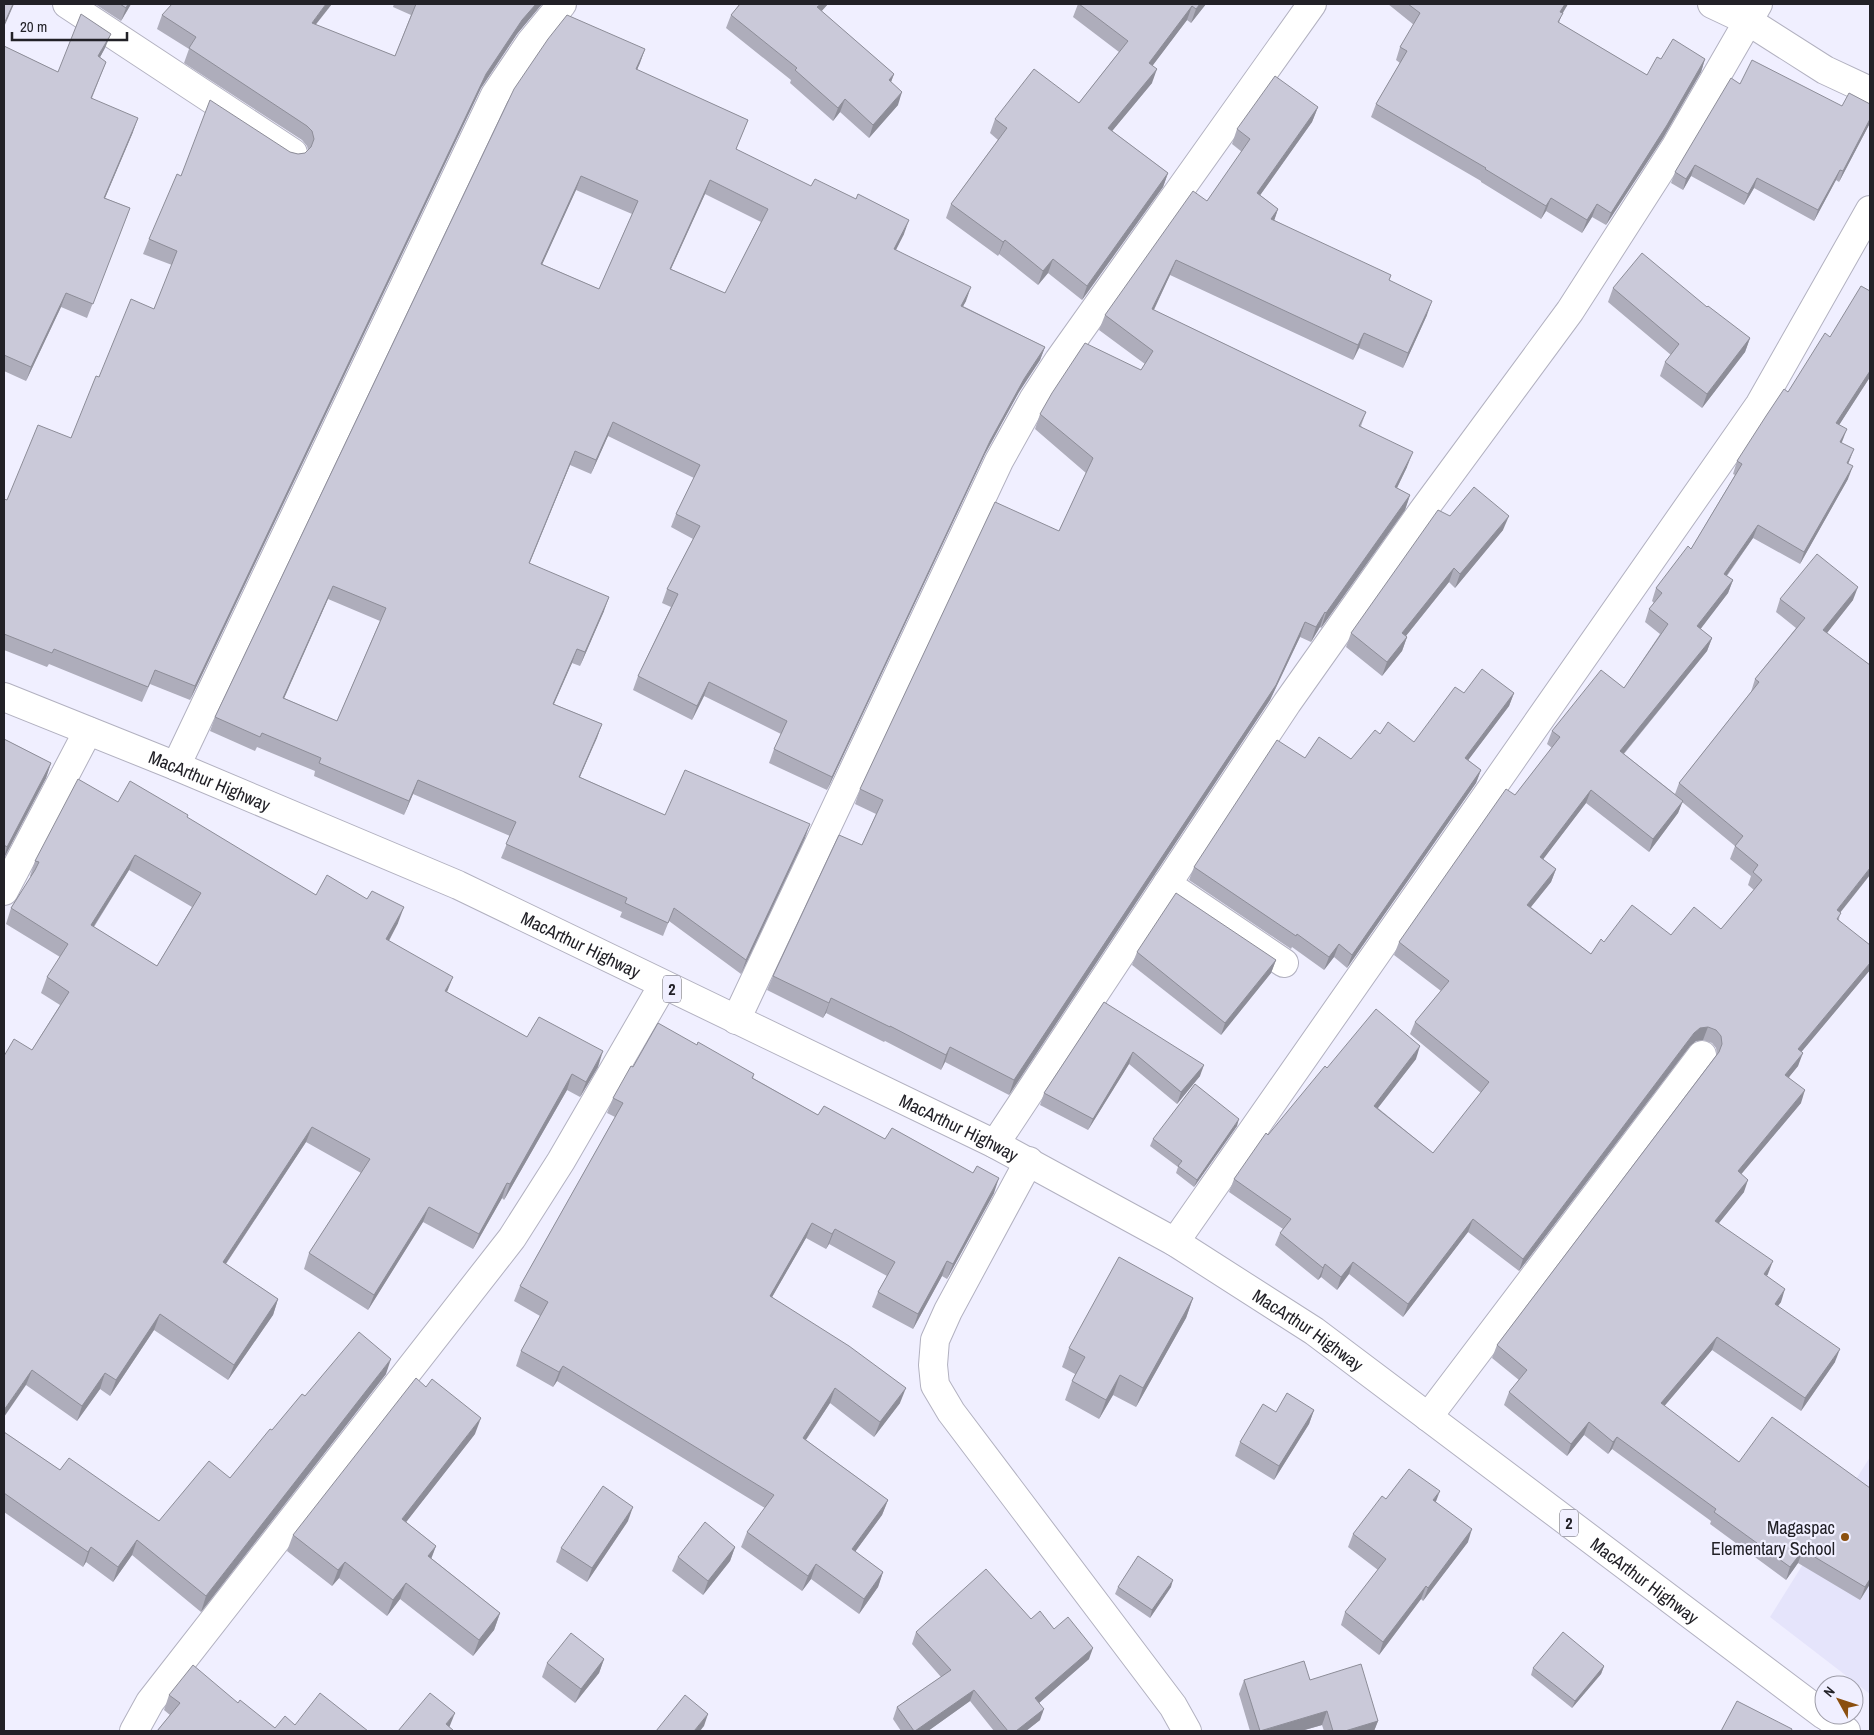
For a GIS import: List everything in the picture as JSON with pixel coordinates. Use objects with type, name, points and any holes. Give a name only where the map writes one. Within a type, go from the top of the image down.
[{"type":"main road","points":[[67,4],[292,152]]},
{"type":"main road","points":[[176,766],[495,95],[530,43],[562,4]]},
{"type":"main road","points":[[736,1020],[999,461],[1032,400],[1312,4]]},
{"type":"main road","points":[[1712,4],[1753,12],[1825,70],[1870,90]]},
{"type":"main road","points":[[995,1144],[1304,679],[1422,512],[1570,311],[1676,146],[1753,12]]},
{"type":"main road","points":[[1175,1242],[1760,404],[1870,210]]},
{"type":"main road","name":"MacArthur Highway","points":[[4,697],[176,766],[458,885],[995,1144],[1175,1242],[1314,1331],[1814,1707]]},
{"type":"main road","points":[[4,891],[88,731]]},
{"type":"main road","points":[[1167,884],[1284,964]]},
{"type":"main road","points":[[134,1731],[150,1702],[512,1238],[562,1161],[663,985]]},
{"type":"main road","points":[[1428,1416],[1702,1055]]},
{"type":"main road","points":[[1029,1161],[948,1311],[935,1340],[932,1366],[935,1385],[952,1412],[1173,1706],[1187,1731]]},
{"type":"shaded area","name":"Magaspac Elementary School","points":[[1870,1457],[1870,1694],[1864,1689],[1864,1675],[1845,1675],[1770,1617]]},
{"type":"building","points":[[4,4],[13,4],[4,24]]},
{"type":"building","points":[[120,4],[128,4],[126,8]]},
{"type":"building","points":[[172,4],[326,4],[312,23],[395,56],[416,4],[536,4],[522,20],[486,74],[195,686],[155,670],[148,687],[54,649],[52,653],[4,634],[4,499],[7,500],[38,425],[71,438],[96,376],[99,377],[131,299],[154,309],[177,251],[149,239],[177,174],[181,176],[210,100],[290,152],[305,153],[311,147],[314,139],[312,131],[307,126],[189,48],[196,37],[162,15]]},
{"type":"building","points":[[740,4],[821,4],[817,7],[894,74],[889,80],[902,92],[873,125],[845,99],[838,108],[795,70],[797,68],[731,15]]},
{"type":"building","points":[[1079,4],[1200,4],[1196,9],[1192,6],[1149,63],[1157,69],[1108,128],[1168,173],[1087,286],[1053,259],[1043,271],[1005,240],[1003,242],[951,204],[1007,128],[995,119],[1034,69],[1079,103],[1128,41]]},
{"type":"building","points":[[1408,4],[1565,4],[1560,12],[1563,13],[1558,22],[1647,75],[1657,57],[1661,59],[1673,39],[1705,59],[1667,125],[1611,213],[1597,204],[1587,220],[1551,198],[1546,206],[1486,168],[1376,104],[1407,51],[1400,47],[1420,13]]},
{"type":"building","points":[[81,14],[111,34],[98,56],[106,62],[91,98],[138,118],[104,198],[130,208],[93,304],[66,293],[31,367],[4,355],[4,46],[58,72]]},
{"type":"building","points":[[567,15],[645,49],[636,69],[748,120],[736,149],[811,186],[815,179],[856,199],[858,194],[909,220],[894,249],[971,287],[961,306],[1045,347],[1024,379],[990,441],[832,777],[774,749],[787,721],[709,682],[697,706],[638,676],[678,594],[667,589],[700,526],[676,514],[700,465],[613,422],[596,460],[575,451],[529,563],[609,597],[585,652],[577,649],[553,704],[602,724],[579,777],[665,815],[685,770],[810,824],[746,960],[674,908],[668,923],[625,903],[627,898],[506,844],[516,822],[418,780],[409,801],[319,763],[321,758],[262,733],[260,737],[215,717],[514,89]],"holes":[[[581,176],[638,201],[599,289],[541,264]],[[710,180],[768,209],[725,293],[670,269]],[[333,586],[386,608],[337,721],[283,698]]]},
{"type":"building","points":[[1752,60],[1842,106],[1849,93],[1870,104],[1870,119],[1843,171],[1840,170],[1818,210],[1757,178],[1748,194],[1695,165],[1686,179],[1675,172],[1731,78],[1740,84]]},
{"type":"building","points":[[1275,76],[1318,107],[1257,193],[1278,209],[1271,219],[1391,275],[1389,280],[1432,301],[1408,353],[1364,333],[1358,345],[1176,260],[1152,309],[1366,412],[1359,426],[1413,452],[1395,487],[1410,495],[1316,627],[1305,622],[1276,685],[1014,1080],[950,1047],[946,1055],[831,998],[829,1003],[773,976],[839,835],[862,845],[883,800],[860,789],[995,502],[1059,531],[1093,458],[1040,414],[1085,343],[1141,370],[1153,351],[1105,315],[1193,191],[1207,201],[1250,139],[1237,129]]},
{"type":"building","points":[[1642,253],[1707,307],[1750,338],[1707,394],[1665,362],[1679,344],[1613,288]]},
{"type":"building","points":[[1861,286],[1870,291],[1870,371],[1836,423],[1847,429],[1840,442],[1854,449],[1847,463],[1853,466],[1804,552],[1758,525],[1724,574],[1733,580],[1697,626],[1712,638],[1620,751],[1683,801],[1653,839],[1591,790],[1540,857],[1556,869],[1527,905],[1591,954],[1601,939],[1604,942],[1632,905],[1671,935],[1694,907],[1721,929],[1762,880],[1753,872],[1758,865],[1735,846],[1743,836],[1679,783],[1759,682],[1755,679],[1805,618],[1780,599],[1817,554],[1858,587],[1823,630],[1870,665],[1870,868],[1837,910],[1841,913],[1837,919],[1870,945],[1870,963],[1798,1049],[1803,1053],[1785,1075],[1805,1090],[1738,1171],[1748,1180],[1715,1221],[1773,1261],[1764,1274],[1785,1289],[1775,1304],[1840,1349],[1805,1398],[1717,1337],[1661,1403],[1739,1462],[1772,1417],[1870,1488],[1870,1579],[1865,1587],[1803,1550],[1790,1567],[1714,1512],[1716,1509],[1617,1437],[1613,1442],[1589,1422],[1571,1444],[1509,1392],[1527,1370],[1497,1345],[1719,1052],[1722,1044],[1721,1036],[1716,1030],[1708,1027],[1700,1028],[1694,1033],[1523,1259],[1473,1219],[1408,1304],[1353,1262],[1341,1277],[1325,1264],[1323,1268],[1280,1233],[1291,1219],[1234,1179],[1266,1133],[1268,1135],[1325,1066],[1327,1068],[1376,1009],[1420,1046],[1374,1106],[1433,1153],[1489,1082],[1415,1022],[1449,981],[1399,942],[1506,789],[1515,795],[1560,737],[1552,731],[1601,670],[1624,688],[1668,624],[1649,609],[1662,593],[1656,588],[1688,546],[1691,549],[1742,464],[1737,461],[1766,416],[1784,389],[1788,392],[1825,333],[1830,337]]},
{"type":"building","points":[[1474,487],[1509,516],[1460,574],[1454,568],[1402,633],[1407,637],[1387,662],[1351,633],[1438,510],[1450,516]]},
{"type":"building","points":[[1482,669],[1514,693],[1465,758],[1481,770],[1352,955],[1339,944],[1329,957],[1194,867],[1277,740],[1305,758],[1319,737],[1351,759],[1375,730],[1380,734],[1388,722],[1414,742],[1455,687],[1464,693]]},
{"type":"building","points":[[4,739],[51,763],[7,847],[4,845]]},
{"type":"building","points":[[78,779],[118,802],[130,781],[316,895],[327,875],[367,899],[372,891],[404,907],[386,939],[453,977],[445,991],[527,1037],[539,1017],[603,1051],[586,1082],[572,1074],[510,1184],[507,1183],[479,1234],[429,1207],[374,1295],[309,1253],[370,1159],[312,1127],[223,1262],[278,1299],[234,1365],[160,1314],[116,1380],[105,1373],[82,1406],[32,1370],[4,1410],[4,1056],[14,1039],[32,1050],[69,992],[47,977],[68,944],[11,908],[39,862],[35,861]],"holes":[[[135,855],[201,893],[157,966],[91,925]]]},
{"type":"building","points":[[1176,893],[1276,960],[1225,1023],[1137,952]]},
{"type":"building","points":[[1104,1002],[1204,1065],[1181,1092],[1133,1052],[1093,1119],[1044,1093]]},
{"type":"building","points":[[658,1023],[697,1045],[698,1042],[754,1074],[752,1078],[818,1115],[824,1106],[885,1139],[892,1128],[973,1173],[977,1166],[999,1178],[953,1264],[947,1261],[918,1314],[878,1292],[895,1262],[835,1229],[832,1234],[812,1223],[770,1296],[849,1346],[906,1388],[880,1422],[835,1388],[803,1438],[888,1500],[852,1549],[883,1572],[864,1599],[816,1564],[808,1576],[747,1532],[774,1495],[563,1366],[559,1372],[521,1351],[548,1302],[520,1286],[623,1103],[613,1098]]},
{"type":"building","points":[[1195,1084],[1239,1119],[1197,1180],[1178,1166],[1182,1161],[1153,1139]]},
{"type":"building","points":[[1119,1257],[1193,1298],[1143,1388],[1120,1375],[1106,1400],[1072,1381],[1085,1357],[1069,1348]]},
{"type":"building","points":[[359,1332],[391,1359],[206,1596],[137,1540],[118,1567],[91,1547],[88,1552],[4,1493],[4,1432],[60,1470],[69,1458],[159,1521],[209,1461],[230,1478],[270,1429],[272,1430],[302,1394],[305,1396]]},
{"type":"building","points":[[416,1378],[426,1387],[432,1379],[481,1418],[402,1519],[436,1546],[428,1556],[500,1613],[479,1640],[406,1583],[393,1600],[345,1562],[338,1570],[293,1535]]},
{"type":"building","points":[[1287,1393],[1314,1410],[1279,1466],[1240,1442],[1263,1404],[1276,1412]]},
{"type":"building","points":[[1409,1469],[1440,1491],[1433,1500],[1472,1529],[1428,1588],[1426,1586],[1383,1642],[1345,1612],[1386,1559],[1353,1534],[1382,1496],[1386,1499]]},
{"type":"building","points":[[603,1486],[633,1507],[592,1568],[561,1548]]},
{"type":"building","points":[[705,1522],[735,1547],[708,1581],[678,1557]]},
{"type":"building","points":[[1138,1556],[1173,1580],[1152,1610],[1118,1587]]},
{"type":"building","points":[[986,1569],[1031,1619],[1040,1611],[1054,1629],[1068,1617],[1093,1648],[1035,1698],[1044,1709],[1016,1731],[1008,1731],[974,1690],[914,1731],[897,1707],[951,1670],[916,1632]]},
{"type":"building","points":[[1563,1632],[1604,1666],[1575,1701],[1533,1668]]},
{"type":"building","points":[[571,1633],[604,1659],[581,1689],[547,1663]]},
{"type":"building","points":[[1304,1661],[1310,1680],[1361,1664],[1378,1721],[1345,1731],[1333,1731],[1327,1711],[1260,1731],[1244,1680]]},
{"type":"building","points":[[193,1665],[238,1703],[240,1700],[275,1728],[285,1716],[295,1725],[320,1693],[368,1731],[157,1731],[180,1703],[169,1695]]},
{"type":"building","points":[[430,1693],[455,1713],[446,1724],[454,1731],[398,1731]]},
{"type":"building","points":[[685,1695],[708,1714],[694,1731],[656,1731]]},
{"type":"building","points":[[1737,1701],[1792,1729],[1791,1731],[1721,1731]]},
{"type":"place","name":"Magaspac Elementary School","points":[[1845,1537]]}]
